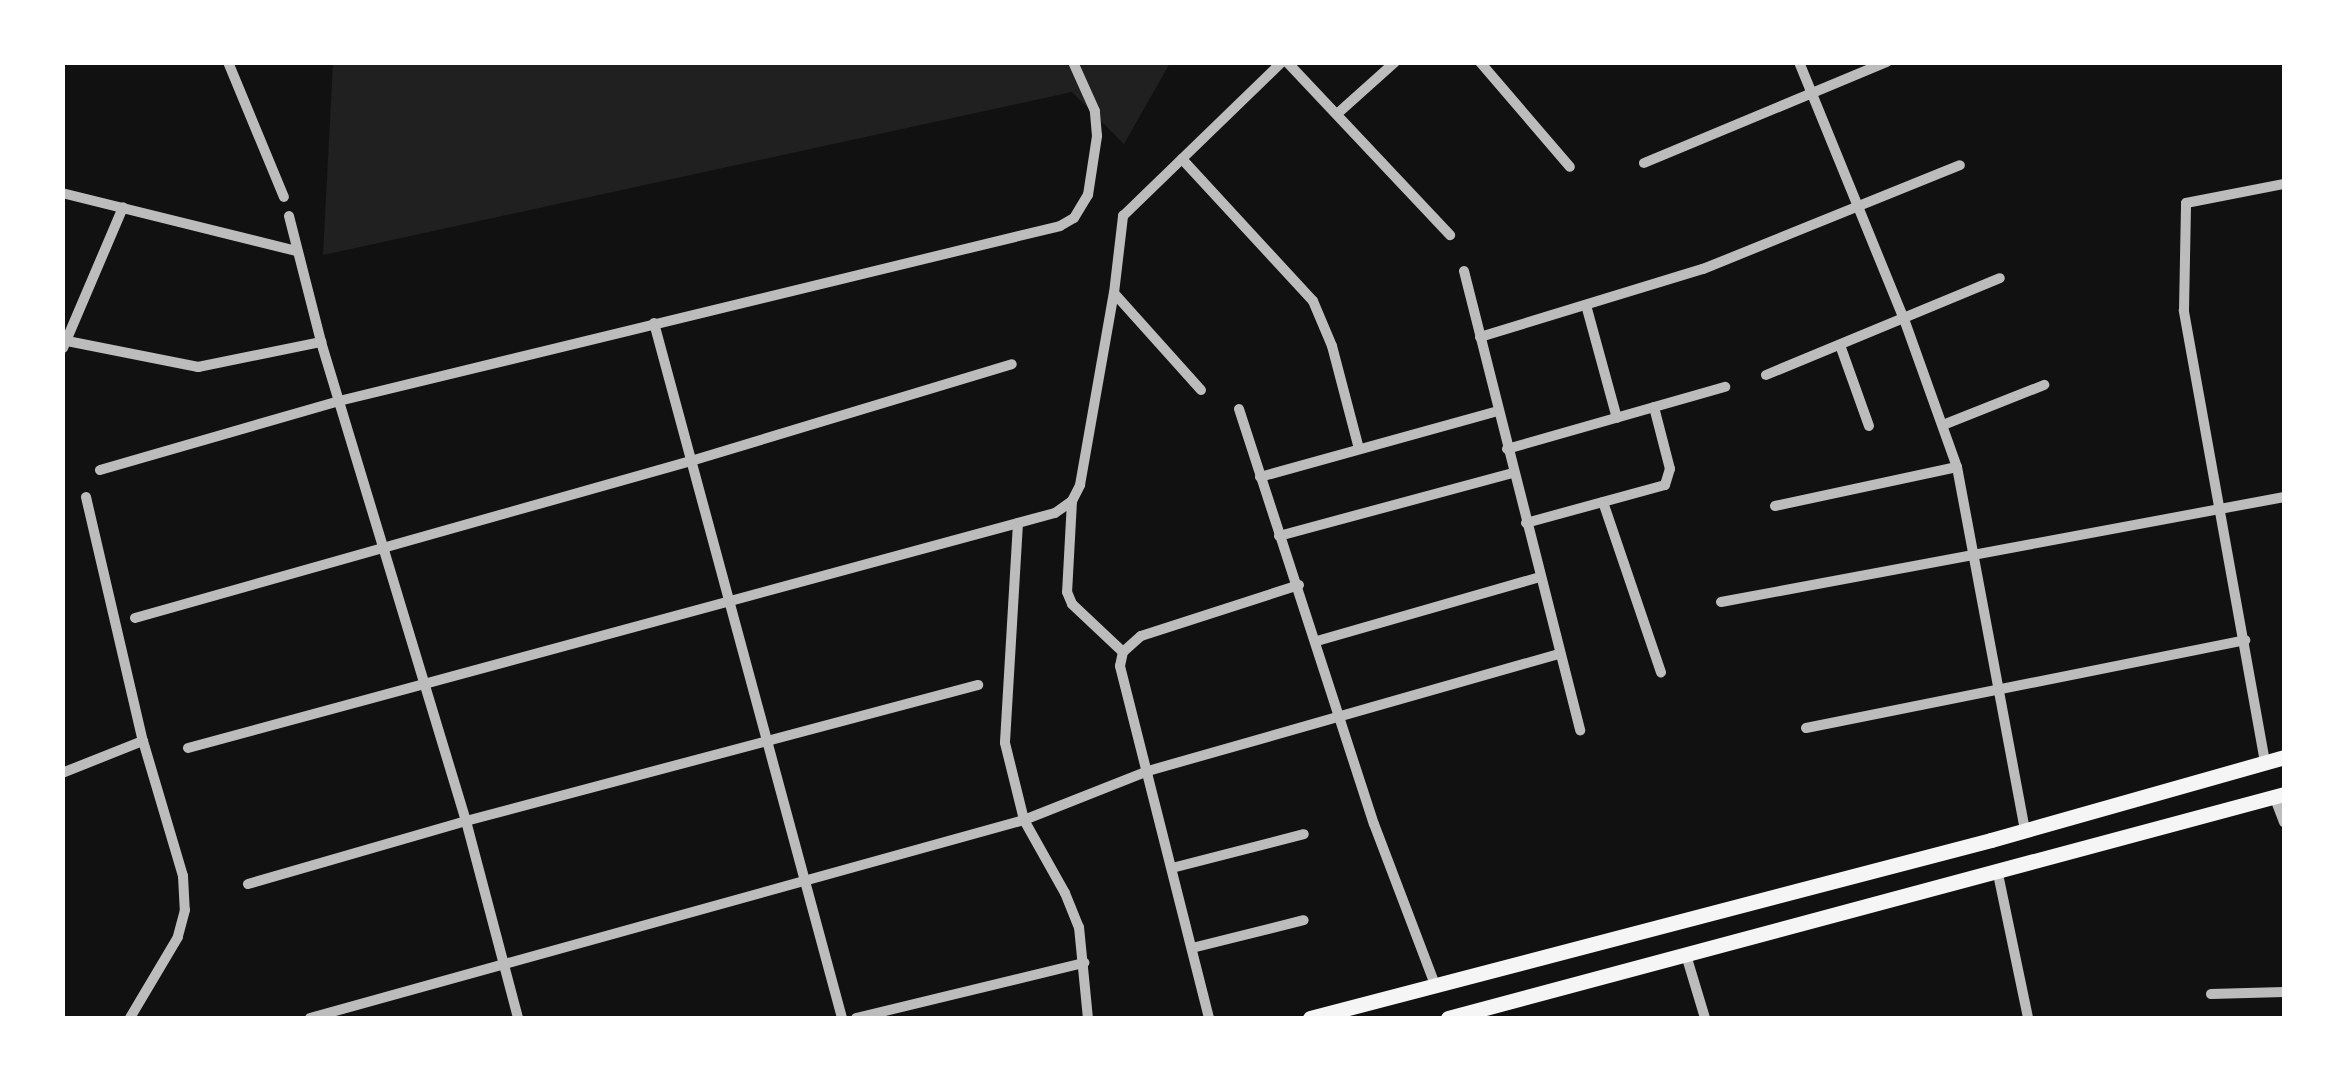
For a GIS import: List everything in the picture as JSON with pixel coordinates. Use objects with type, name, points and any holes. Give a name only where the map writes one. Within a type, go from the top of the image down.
[{"type":"main road","points":[[1310,1018],[2025,830],[2284,757]]},
{"type":"main road","points":[[1448,1018],[1998,874],[2280,795]]},
{"type":"street","points":[[228,62],[284,197]]},
{"type":"street","points":[[100,470],[339,401],[984,246],[1074,218],[1088,195],[1097,136],[1095,110],[1073,62]]},
{"type":"street","points":[[1123,652],[1072,604],[1067,592],[1072,501],[1080,485],[1114,292],[1122,216],[1285,62],[1450,235]]},
{"type":"street","points":[[1337,114],[1396,62]]},
{"type":"street","points":[[1480,62],[1570,167]]},
{"type":"street","points":[[1798,62],[1904,319],[1957,466],[2025,830]]},
{"type":"street","points":[[1644,162],[1887,62]]},
{"type":"street","points":[[1182,160],[1313,301],[1332,346],[1360,450]]},
{"type":"street","points":[[1480,338],[1703,269],[1960,165]]},
{"type":"street","points":[[2266,762],[2223,506],[2184,310],[2186,203],[2284,184]]},
{"type":"street","points":[[62,193],[297,250]]},
{"type":"street","points":[[123,207],[63,344],[198,366],[321,342]]},
{"type":"street","points":[[289,216],[321,342],[466,820],[518,1018]]},
{"type":"street","points":[[1464,271],[1580,731]]},
{"type":"street","points":[[1766,375],[2000,278]]},
{"type":"street","points":[[1114,292],[1201,390]]},
{"type":"street","points":[[1586,305],[1616,418]]},
{"type":"street","points":[[654,323],[726,602],[842,1018]]},
{"type":"street","points":[[1840,345],[1869,426]]},
{"type":"street","points":[[135,618],[692,461],[1012,364]]},
{"type":"street","points":[[1943,424],[2044,385]]},
{"type":"street","points":[[1507,448],[1725,387]]},
{"type":"street","points":[[1526,523],[1655,488],[1669,478],[1654,407]]},
{"type":"street","points":[[1238,409],[1339,716],[1435,985]]},
{"type":"street","points":[[1260,477],[1498,411]]},
{"type":"street","points":[[1776,506],[1957,466]]},
{"type":"street","points":[[1279,536],[1513,474]]},
{"type":"street","points":[[86,497],[143,741],[183,876],[185,910],[178,937],[130,1018]]},
{"type":"street","points":[[1721,602],[2284,497]]},
{"type":"street","points":[[188,748],[1055,513],[1072,501]]},
{"type":"street","points":[[1603,502],[1661,672]]},
{"type":"street","points":[[1018,523],[1005,743],[1024,820],[1066,893],[1078,927],[1088,1018]]},
{"type":"street","points":[[1317,640],[1540,577]]},
{"type":"street","points":[[1210,1018],[1148,770],[1121,681],[1123,652],[1141,636],[1298,585]]},
{"type":"street","points":[[1806,728],[1999,686],[2245,640]]},
{"type":"street","points":[[310,1018],[1024,820],[1148,770],[1560,654]]},
{"type":"street","points":[[248,884],[466,820],[978,685]]},
{"type":"street","points":[[62,773],[143,741]]},
{"type":"street","points":[[2280,795],[2284,822]]},
{"type":"street","points":[[1172,868],[1304,834]]},
{"type":"street","points":[[1998,874],[2028,1018]]},
{"type":"street","points":[[1192,948],[1304,920]]},
{"type":"street","points":[[1686,955],[1705,1018]]},
{"type":"street","points":[[856,1018],[1084,963]]},
{"type":"street","points":[[2211,994],[2284,992]]},
{"type":"shaded area","points":[[333,63],[1170,63],[1124,144],[1072,92],[323,255]]}]
